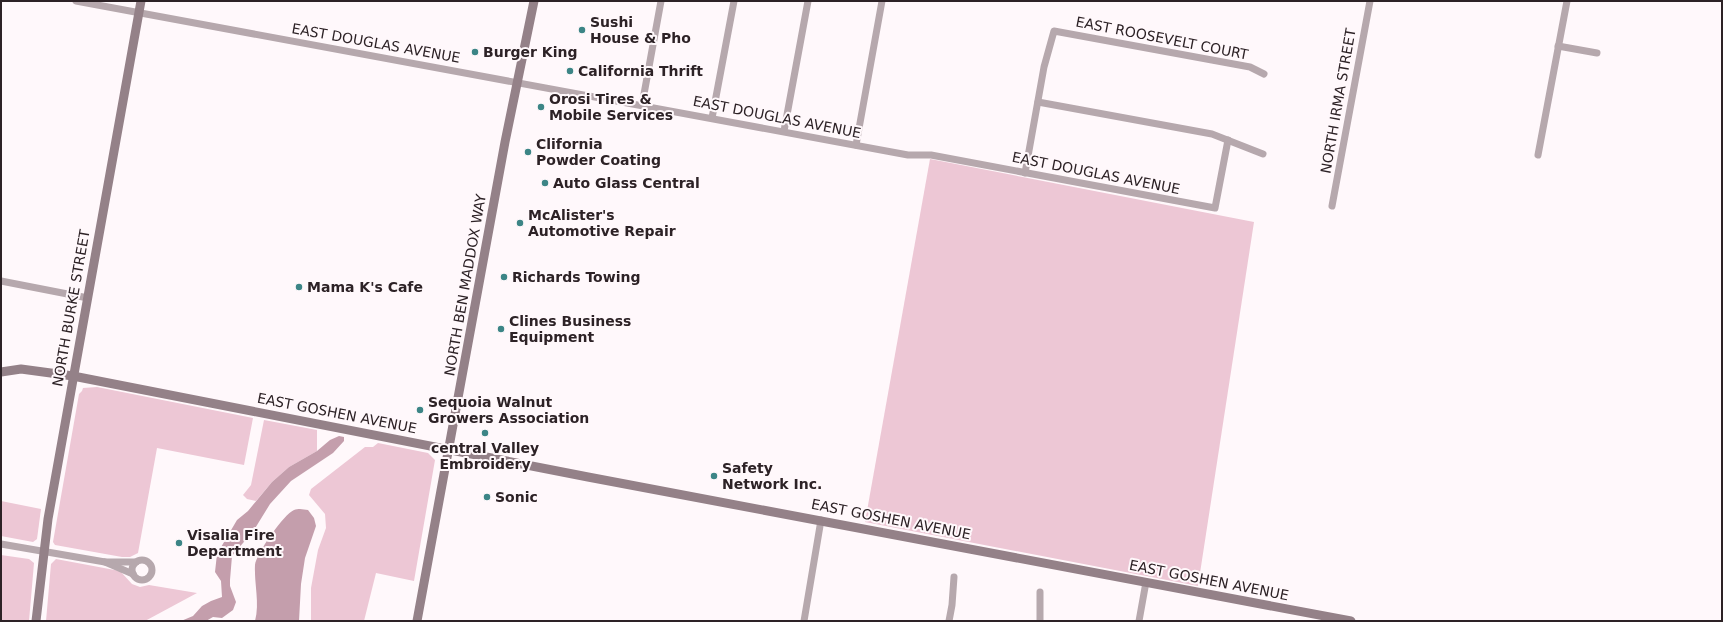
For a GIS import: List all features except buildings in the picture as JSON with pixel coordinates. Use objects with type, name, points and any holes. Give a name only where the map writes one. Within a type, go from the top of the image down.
[{"type":"street","name":"EAST DOUGLAS AVENUE","points":[[76,1],[642,104],[908,155],[931,155],[1215,208],[1228,140]]},
{"type":"street","name":"NORTH BURKE STREET","points":[[36,621],[44,552],[73,376],[141,1]]},
{"type":"street","name":"NORTH BEN MADDOX WAY","points":[[417,621],[517,82],[534,1]]},
{"type":"street","points":[[642,104],[661,1]]},
{"type":"street","points":[[712,118],[734,1]]},
{"type":"street","points":[[784,131],[808,1]]},
{"type":"street","points":[[856,145],[882,1]]},
{"type":"street","name":"NORTH IRMA STREET","points":[[1332,206],[1370,1]]},
{"type":"street","points":[[1538,154],[1567,1]]},
{"type":"street","name":"EAST ROOSEVELT COURT","points":[[1038,102],[1044,67],[1054,31],[1250,67],[1264,74]]},
{"type":"street","points":[[1558,46],[1597,54]]},
{"type":"street","points":[[1025,173],[1038,102],[1212,134],[1263,154]]},
{"type":"street","points":[[1,282],[88,298]]},
{"type":"street","name":"EAST GOSHEN AVENUE","points":[[1,372],[21,369],[73,376],[588,477],[1351,621]]},
{"type":"street","points":[[804,621],[821,520]]},
{"type":"street","points":[[1,544],[105,562],[147,561],[151,566],[151,573],[148,577],[143,579],[138,578],[133,574],[105,562]]},
{"type":"street","points":[[133,574],[133,566],[136,562]]},
{"type":"street","points":[[949,621],[952,606],[954,577]]},
{"type":"street","points":[[1139,621],[1146,582]]},
{"type":"street","points":[[1040,592],[1040,621]]},
{"type":"shaded area","points":[[930,159],[1254,222],[1198,586],[865,522]]},
{"type":"shaded area","points":[[97,387],[253,418],[244,465],[157,448],[138,553],[130,557],[122,557],[55,545],[53,542],[79,394],[83,388]]},
{"type":"shaded area","points":[[264,420],[317,430],[317,451],[289,467],[272,482],[256,501],[247,499],[243,495],[251,485]]},
{"type":"shaded area","points":[[339,436],[344,437],[344,441],[333,453],[291,481],[270,504],[254,530],[232,556],[230,586],[236,602],[233,610],[222,618],[213,617],[206,621],[181,621],[193,616],[202,606],[222,597],[221,581],[215,572],[217,554],[237,520],[248,511],[272,482],[289,467],[317,451],[330,440]]},
{"type":"shaded area","points":[[378,443],[428,453],[435,460],[414,581],[376,573],[364,621],[311,621],[311,588],[318,550],[326,528],[325,514],[309,495],[311,489],[365,447],[373,447]]},
{"type":"shaded area","points":[[1,501],[41,509],[37,539],[33,542],[1,536]]},
{"type":"shaded area","points":[[296,509],[308,510],[314,518],[316,526],[305,558],[301,584],[299,621],[255,621],[257,600],[255,565],[260,552],[289,513]]},
{"type":"shaded area","points":[[1,555],[29,559],[34,563],[29,621],[1,621]]},
{"type":"shaded area","points":[[56,559],[120,571],[132,584],[140,587],[149,585],[197,593],[145,621],[46,621],[51,564]]},
{"type":"place","name":"Sushi House & Pho","points":[[582,30]]},
{"type":"place","name":"Burger King","points":[[475,52]]},
{"type":"place","name":"California Thrift","points":[[570,71]]},
{"type":"place","name":"Orosi Tires & Mobile Services","points":[[541,107]]},
{"type":"place","name":"Clifornia Powder Coating","points":[[528,152]]},
{"type":"place","name":"Auto Glass Central","points":[[545,183]]},
{"type":"place","name":"McAlister's Automotive Repair","points":[[520,223]]},
{"type":"place","name":"Richards Towing","points":[[504,277]]},
{"type":"place","name":"Mama K's Cafe","points":[[299,287]]},
{"type":"place","name":"Clines Business Equipment","points":[[501,329]]},
{"type":"place","name":"Sequoia Walnut Growers Association","points":[[420,410]]},
{"type":"place","name":"central Valley Embroidery","points":[[485,433]]},
{"type":"place","name":"Safety Network Inc.","points":[[714,476]]},
{"type":"place","name":"Sonic","points":[[487,497]]},
{"type":"place","name":"Visalia Fire Department","points":[[179,543]]}]
